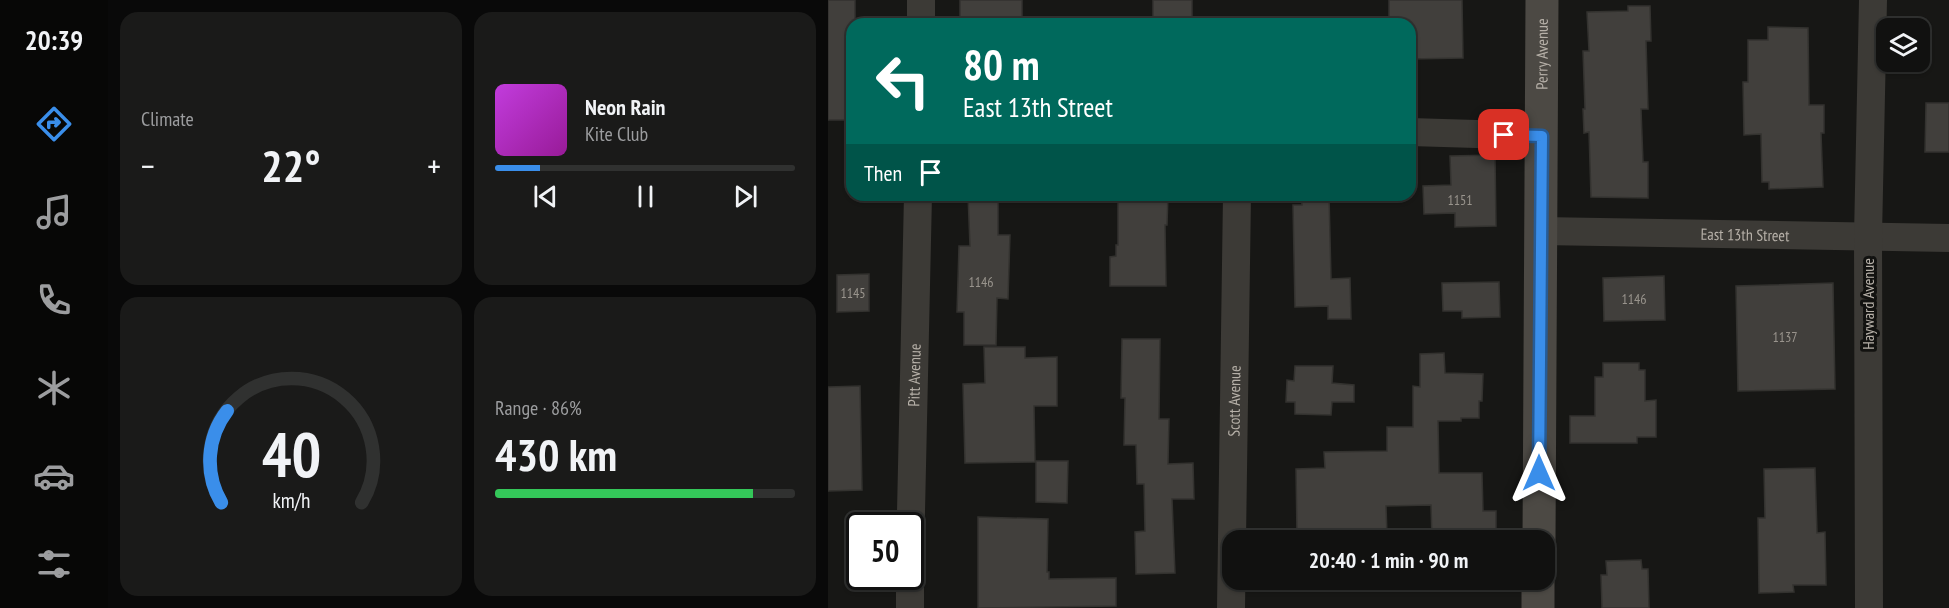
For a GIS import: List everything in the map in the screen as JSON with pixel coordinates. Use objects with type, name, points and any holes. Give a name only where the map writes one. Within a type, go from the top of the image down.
[{"type":"main road","name":"Perry Avenue","points":[[1539,530],[1542,0]]},
{"type":"main road","points":[[1538,590],[1538,608]]},
{"type":"street","points":[[921,0],[921,18]]},
{"type":"street","name":"Hayward Avenue","points":[[1869,608],[1868,236],[1873,0]]},
{"type":"street","points":[[1416,132],[1542,136]]},
{"type":"street","name":"Pitt Avenue","points":[[911,512],[918,201]]},
{"type":"street","name":"Scott Avenue","points":[[1231,608],[1237,201]]},
{"type":"street","name":"East 13th Street","points":[[1540,231],[1949,238]]},
{"type":"street","points":[[909,608],[910,590]]},
{"type":"building","points":[[828,0],[855,0],[855,18],[846,18],[846,120],[828,120]]},
{"type":"building","points":[[960,0],[1022,0],[1022,18],[960,18]]},
{"type":"building","points":[[1153,0],[1192,0],[1192,18],[1153,18]]},
{"type":"building","points":[[1389,0],[1462,0],[1463,58],[1416,59],[1416,18],[1389,18]]},
{"type":"building","points":[[1628,6],[1650,6],[1651,41],[1646,41],[1648,109],[1641,109],[1643,162],[1648,162],[1648,198],[1591,197],[1589,132],[1584,133],[1583,109],[1585,109],[1583,51],[1589,51],[1587,12],[1628,11]]},
{"type":"building","points":[[1768,27],[1808,28],[1809,105],[1824,105],[1824,133],[1821,133],[1823,187],[1769,189],[1769,182],[1762,182],[1761,134],[1744,135],[1743,82],[1748,82],[1748,40],[1768,40]]},
{"type":"building","points":[[1926,103],[1949,103],[1949,152],[1925,152]]},
{"type":"building","points":[[1495,155],[1496,226],[1455,227],[1455,213],[1424,214],[1423,186],[1451,185],[1450,156]]},
{"type":"building","points":[[968,201],[998,201],[998,235],[1010,235],[1008,299],[997,298],[996,345],[964,345],[964,312],[957,312],[959,246],[970,246]]},
{"type":"building","points":[[1118,201],[1168,201],[1167,225],[1165,225],[1166,286],[1110,286],[1110,257],[1116,256],[1116,245],[1118,245]]},
{"type":"building","points":[[1302,201],[1329,201],[1331,279],[1350,278],[1351,319],[1328,319],[1328,306],[1295,307],[1293,205],[1302,205]]},
{"type":"building","points":[[869,274],[869,311],[837,312],[837,275]]},
{"type":"building","points":[[1664,276],[1665,320],[1604,321],[1603,278]]},
{"type":"building","points":[[1499,282],[1500,317],[1462,318],[1462,311],[1443,311],[1442,283]]},
{"type":"building","points":[[1833,283],[1835,389],[1738,391],[1736,286]]},
{"type":"building","points":[[1122,339],[1160,339],[1159,419],[1169,419],[1168,464],[1193,463],[1194,499],[1172,499],[1175,573],[1136,574],[1135,532],[1145,531],[1144,484],[1137,484],[1136,445],[1124,445],[1125,398],[1121,398]]},
{"type":"building","points":[[984,347],[1025,347],[1025,358],[1057,357],[1057,406],[1034,406],[1035,462],[965,463],[963,384],[985,383]]},
{"type":"building","points":[[1444,353],[1445,373],[1483,374],[1479,418],[1438,421],[1439,473],[1482,473],[1483,511],[1496,511],[1496,530],[1432,530],[1431,505],[1386,506],[1387,530],[1297,530],[1296,469],[1325,468],[1324,452],[1387,451],[1387,427],[1413,427],[1413,386],[1420,387],[1420,354]]},
{"type":"building","points":[[1603,363],[1639,363],[1639,370],[1645,370],[1645,401],[1656,400],[1656,437],[1637,437],[1637,443],[1570,443],[1570,416],[1595,416],[1595,377],[1603,377]]},
{"type":"building","points":[[1295,366],[1333,366],[1332,383],[1354,385],[1354,402],[1332,402],[1331,415],[1295,414],[1295,402],[1286,402],[1287,380],[1294,381]]},
{"type":"building","points":[[860,386],[862,490],[828,491],[828,387]]},
{"type":"building","points":[[1036,461],[1068,461],[1067,503],[1036,502]]},
{"type":"building","points":[[1815,468],[1817,533],[1825,532],[1826,585],[1793,585],[1794,592],[1759,593],[1758,518],[1765,518],[1764,469]]},
{"type":"building","points":[[978,517],[1048,519],[1047,572],[1049,572],[1049,579],[1116,578],[1116,606],[978,608]]},
{"type":"building","points":[[1641,560],[1642,569],[1648,569],[1649,608],[1602,608],[1601,575],[1607,575],[1606,561]]},
{"type":"route","points":[[1504,135],[1542,136],[1539,473]]}]
